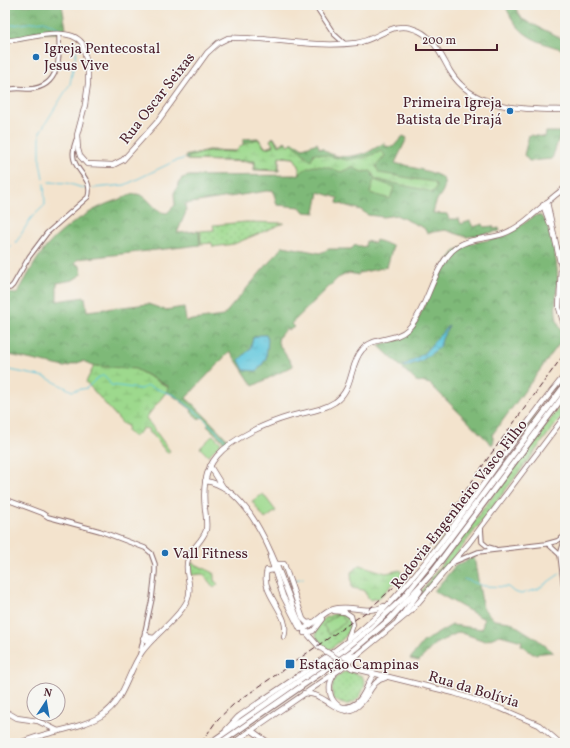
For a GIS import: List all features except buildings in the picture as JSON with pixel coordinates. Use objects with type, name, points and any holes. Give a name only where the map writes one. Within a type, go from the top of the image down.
[{"type":"highway","name":"Rodovia Engenheiro Vasco Filho","points":[[210,743],[345,649],[402,599],[441,550],[565,385]]},
{"type":"highway","name":"Rodovia Engenheiro Vasco Filho","points":[[220,743],[343,658],[384,624],[430,575],[564,396]]},
{"type":"highway","points":[[398,621],[430,575]]},
{"type":"highway","points":[[343,658],[358,655]]},
{"type":"main road","points":[[345,44],[362,41],[395,27],[412,28],[422,33],[432,41],[456,79],[481,99],[506,107],[565,110]]},
{"type":"main road","points":[[5,41],[20,41],[40,34],[72,36],[80,41],[84,48],[88,67],[85,104],[76,140]]},
{"type":"main road","name":"Rua Oscar Seixas","points":[[76,140],[80,156],[87,164],[119,164],[158,120],[208,53],[222,41],[234,37],[306,43],[345,44]]},
{"type":"main road","points":[[20,743],[95,719],[112,707],[123,690],[140,655],[181,609],[188,598],[190,590],[187,560],[203,537],[206,528],[205,481],[210,466],[228,444],[280,420],[313,412],[335,402],[348,386],[358,357],[363,348],[371,343],[397,336],[411,325],[444,262],[453,250],[468,241],[507,232],[565,188]]},
{"type":"main road","points":[[550,212],[557,193]]},
{"type":"main road","points":[[545,204],[550,212],[561,267],[559,308],[565,328]]},
{"type":"main road","points":[[545,204],[552,227]]},
{"type":"main road","points":[[532,214],[544,214],[549,220]]},
{"type":"main road","points":[[222,735],[238,717],[366,626],[394,597],[436,547],[565,374]]},
{"type":"main road","points":[[233,743],[336,672],[416,606],[481,527],[565,416]]},
{"type":"main road","name":"Rua da Bolívia","points":[[210,466],[224,488],[237,499],[253,517],[264,538],[288,608],[313,644],[352,668],[374,675],[474,699],[532,721],[560,743]]},
{"type":"main road","name":"Rua da Bolívia","points":[[205,481],[224,488]]},
{"type":"main road","points":[[272,560],[267,571],[265,583],[286,628],[284,637]]},
{"type":"main road","points":[[267,571],[282,563],[286,567],[294,597],[304,621],[310,623],[315,621]]},
{"type":"main road","points":[[304,632],[325,613],[335,608],[376,609],[385,605],[394,597]]},
{"type":"main road","points":[[304,632],[315,629],[321,620],[329,613],[338,611],[345,612],[351,616],[353,625],[351,635],[343,643]]},
{"type":"main road","points":[[315,629],[317,644]]},
{"type":"main road","points":[[145,632],[148,637],[154,638]]},
{"type":"main road","name":"Rua da Bolívia","points":[[304,632],[321,648]]},
{"type":"main road","points":[[143,638],[150,642]]},
{"type":"main road","points":[[336,672],[329,684],[329,692],[334,702],[340,705],[350,706],[358,702],[368,682],[374,675]]},
{"type":"main road","points":[[364,672],[368,682]]},
{"type":"main road","points":[[374,675],[375,683]]},
{"type":"main road","points":[[304,693],[318,696],[335,708],[347,710],[361,704],[375,683],[383,679],[391,678]]},
{"type":"main road","points":[[5,711],[17,718],[38,721],[58,731]]},
{"type":"main road","points":[[251,730],[268,743]]},
{"type":"main road","name":"Rua da Bolívia","points":[[551,735],[556,743]]},
{"type":"street","points":[[315,5],[334,34],[345,44]]},
{"type":"street","points":[[5,91],[14,88],[36,88],[51,79],[59,62],[59,35]]},
{"type":"street","points":[[5,288],[10,288],[13,285],[29,257],[47,233],[88,197],[88,181],[77,168],[73,157],[73,148],[76,140]]},
{"type":"street","points":[[5,499],[42,513],[48,517],[100,531],[148,550],[154,559],[156,568],[152,599],[140,655]]},
{"type":"street","points":[[481,527],[480,536],[484,544],[490,548],[502,549]]},
{"type":"street","points":[[453,562],[471,554],[546,544],[565,537]]},
{"type":"street","points":[[565,537],[560,555],[565,598]]},
{"type":"street","points":[[546,544],[555,548],[560,555]]},
{"type":"green space","points":[[5,5],[62,5],[66,28],[61,33],[35,33],[24,38],[5,39]]},
{"type":"green space","points":[[505,5],[514,5],[522,19],[565,40],[565,50],[544,44],[528,36],[516,24]]},
{"type":"green space","points":[[546,132],[561,132],[552,159],[529,161],[524,155],[529,135],[545,137]]},
{"type":"green space","points":[[403,136],[407,138],[395,163],[403,164],[443,178],[444,187],[436,202],[433,213],[447,214],[449,219],[459,219],[461,224],[470,221],[473,227],[483,224],[484,227],[493,226],[494,229],[499,228],[500,231],[467,237],[445,230],[427,233],[424,228],[396,215],[383,217],[368,215],[361,210],[337,203],[338,198],[319,192],[315,213],[304,212],[300,207],[277,205],[273,190],[185,204],[186,212],[177,233],[199,231],[200,245],[78,259],[75,263],[80,266],[82,274],[73,280],[57,283],[57,301],[85,297],[87,311],[148,304],[165,310],[184,307],[186,321],[223,316],[283,246],[320,253],[329,249],[351,249],[355,245],[365,247],[366,241],[375,243],[376,240],[393,246],[387,267],[359,273],[358,275],[349,273],[338,278],[291,324],[294,327],[288,331],[287,329],[282,334],[278,343],[293,366],[253,386],[230,351],[186,398],[228,440],[225,443],[207,426],[209,424],[202,417],[199,419],[191,412],[192,410],[167,391],[168,386],[135,369],[94,366],[83,361],[65,367],[5,354],[5,299],[8,293],[17,294],[35,262],[54,238],[87,214],[105,204],[134,194],[142,195],[155,208],[167,213],[175,205],[174,193],[182,178],[189,176],[299,175],[299,165],[294,158],[279,157],[279,171],[254,170],[254,162],[187,160],[185,156],[208,150],[236,151],[243,145],[243,139],[258,138],[266,148],[273,145],[270,140],[273,137],[280,145],[285,141],[289,145],[293,142],[303,148],[317,143],[320,149],[322,148],[326,152],[336,156],[347,157],[365,154],[384,143],[385,146],[393,147]]},
{"type":"green space","points":[[273,138],[279,146],[285,142],[289,145],[292,143],[311,161],[314,153],[347,160],[369,156],[382,151],[385,156],[376,166],[379,173],[433,182],[436,185],[436,189],[431,193],[429,191],[375,179],[371,171],[362,172],[352,167],[341,172],[331,168],[314,166],[304,170],[300,174],[299,166],[294,158],[279,156],[278,170],[255,169],[255,161],[187,160],[187,158],[208,151],[235,152],[243,144],[258,139],[265,148],[274,146],[270,140]]},
{"type":"green space","points":[[374,180],[394,187],[390,199],[370,193]]},
{"type":"green space","points":[[536,215],[541,216],[546,221],[554,251],[558,278],[556,304],[557,320],[565,336],[492,435],[494,441],[492,445],[430,384],[416,381],[378,345],[402,338],[414,327],[445,264],[454,252],[467,244],[504,237]]},
{"type":"green space","points":[[246,222],[284,223],[234,244],[213,247],[212,243],[201,244],[200,231],[214,230],[213,225]]},
{"type":"green space","points":[[94,366],[135,369],[168,387],[167,391],[146,418],[170,451],[167,453],[153,435],[148,432],[149,429],[142,428],[141,431],[134,437],[127,431],[128,426],[123,424],[86,382]]},
{"type":"green space","points":[[565,377],[565,380],[436,552],[404,590]]},
{"type":"green space","points":[[565,400],[565,412],[456,555],[410,609],[426,585]]},
{"type":"green space","points":[[213,435],[221,443],[208,456],[200,448]]},
{"type":"green space","points":[[263,494],[276,511],[265,519],[252,501]]},
{"type":"green space","points":[[474,557],[483,608],[494,620],[510,622],[537,639],[553,652],[533,654],[521,645],[522,641],[500,635],[485,641],[459,632],[435,644],[419,661],[410,659],[423,642],[452,625],[482,629],[484,619],[434,591],[455,566]]},
{"type":"green space","points":[[191,562],[214,573],[214,580],[218,584],[214,588],[203,574],[191,575]]},
{"type":"green space","points":[[360,565],[386,573],[400,570],[402,575],[379,598],[370,600],[363,590],[352,588],[351,572]]},
{"type":"green space","points":[[336,613],[348,616],[350,627],[346,636],[329,650],[318,640],[316,630],[323,620]]},
{"type":"green space","points":[[339,613],[346,622],[329,634],[323,625]]},
{"type":"green space","points":[[348,671],[362,676],[365,683],[358,699],[349,704],[344,704],[333,698],[332,689],[336,677],[343,672]]},
{"type":"water","points":[[449,325],[440,347],[421,361],[405,367],[403,366],[423,354]]},
{"type":"water","points":[[260,335],[266,335],[268,339],[266,359],[257,371],[244,370],[239,360],[250,349],[253,338]]},
{"type":"waterway","points":[[5,26],[44,21],[63,30]]},
{"type":"waterway","points":[[43,178],[40,162],[40,132],[70,84],[77,48],[74,39]]},
{"type":"waterway","points":[[93,188],[125,185],[175,161],[187,158]]},
{"type":"waterway","points":[[49,182],[67,183],[86,189]]},
{"type":"waterway","points":[[5,253],[17,241],[31,218],[45,205],[44,184]]},
{"type":"waterway","points":[[5,369],[45,377],[72,391],[87,388],[97,378],[102,376],[105,376],[111,385],[141,389],[148,386],[174,395],[201,416],[226,441]]},
{"type":"waterway","points":[[464,579],[484,586],[508,587],[514,592],[521,594],[538,589],[561,573]]},
{"type":"waterway","points":[[292,581],[303,578]]},
{"type":"railway","points":[[201,743],[217,720],[234,704],[366,612],[394,587],[429,544],[488,458],[565,353]]},
{"type":"place","name":"Igreja Pentecostal Jesus Vive","points":[[36,57]]},
{"type":"place","name":"Primeira Igreja Batista de Pirajá","points":[[510,111]]},
{"type":"place","name":"Vall Fitness","points":[[165,553]]},
{"type":"place","name":"Estação Campinas","points":[[290,664]]}]
